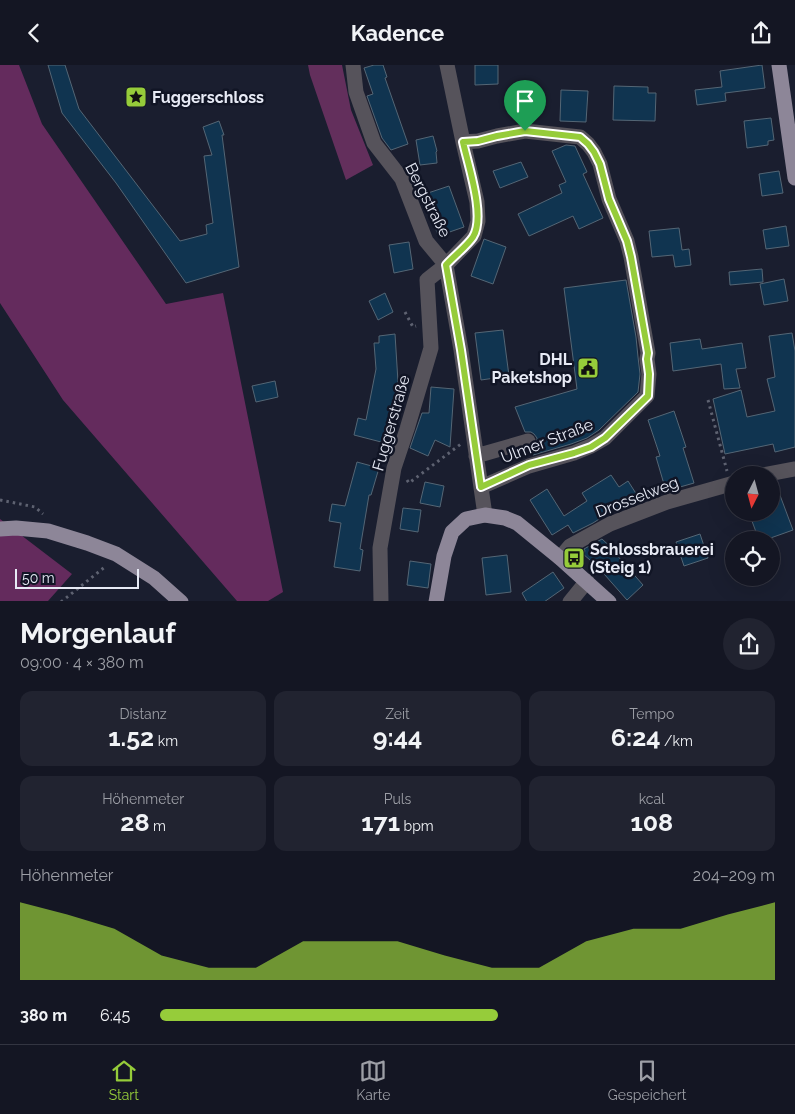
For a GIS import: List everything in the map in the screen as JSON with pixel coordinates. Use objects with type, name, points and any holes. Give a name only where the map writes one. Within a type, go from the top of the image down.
[{"type":"main road","points":[[779,65],[795,178]]},
{"type":"main road","points":[[436,601],[444,556],[452,532],[466,519],[485,515],[505,518],[517,523],[609,601]]},
{"type":"main road","points":[[0,529],[16,528],[48,531],[87,543],[111,559],[154,577],[181,601]]},
{"type":"street","name":"Bergstraße","points":[[353,65],[356,93],[374,143],[402,179],[426,241],[446,265]]},
{"type":"street","points":[[446,265],[474,236],[478,221],[477,202],[447,65]]},
{"type":"street","name":"Ulmer Straße","points":[[463,142],[478,141],[525,131],[580,137],[588,144],[600,164],[609,199],[627,241],[648,353],[648,396],[605,438],[591,447],[529,465],[481,487]]},
{"type":"street","name":"Ulmer Straße","points":[[446,265],[461,350],[485,515]]},
{"type":"street","name":"Fuggerstraße","points":[[381,601],[380,548],[394,468],[408,429],[430,348],[427,280],[446,265]]},
{"type":"street","points":[[476,456],[528,441]]},
{"type":"street","points":[[780,472],[795,469]]},
{"type":"street","name":"Drosselweg","points":[[560,558],[570,546],[610,524],[667,502],[725,486]]},
{"type":"street","points":[[570,601],[587,581]]},
{"type":"path","points":[[708,399],[727,466]]},
{"type":"path","points":[[409,483],[473,435]]},
{"type":"path","points":[[0,500],[35,507],[46,517],[48,531]]},
{"type":"path","points":[[61,601],[111,559]]},
{"type":"shaded area","points":[[0,65],[19,65],[42,124],[166,304],[223,293],[283,592],[268,601],[237,601],[63,400],[0,303]]},
{"type":"shaded area","points":[[308,65],[342,65],[351,110],[373,165],[346,180],[310,75]]},
{"type":"shaded area","points":[[0,519],[72,574],[48,601],[0,601]]},
{"type":"building","points":[[48,65],[65,65],[79,109],[180,241],[207,234],[206,225],[213,223],[204,156],[212,155],[203,127],[219,121],[224,135],[222,135],[239,267],[186,283],[116,183],[62,113]]},
{"type":"building","points":[[383,65],[387,77],[385,78],[408,144],[391,150],[382,138],[367,96],[373,94],[364,68]]},
{"type":"building","points":[[475,65],[498,65],[498,84],[475,85]]},
{"type":"building","points":[[762,65],[765,88],[725,93],[726,101],[697,105],[695,90],[722,87],[720,71]]},
{"type":"building","points":[[614,86],[648,87],[648,93],[656,93],[655,121],[613,120]]},
{"type":"building","points":[[561,90],[588,91],[586,122],[560,121]]},
{"type":"building","points":[[771,118],[774,140],[768,141],[768,145],[747,148],[744,121]]},
{"type":"building","points":[[433,136],[437,151],[437,163],[420,165],[416,140]]},
{"type":"building","points":[[566,145],[575,146],[587,172],[583,174],[603,218],[579,229],[573,216],[529,236],[518,214],[562,193],[559,185],[566,182],[552,151]]},
{"type":"building","points":[[521,162],[528,177],[500,188],[493,171]]},
{"type":"building","points":[[779,171],[783,193],[762,196],[759,174]]},
{"type":"building","points":[[449,186],[464,227],[438,236],[425,194]]},
{"type":"building","points":[[786,226],[789,246],[766,249],[763,230]]},
{"type":"building","points":[[679,228],[682,250],[689,249],[691,265],[675,267],[673,255],[652,257],[649,231]]},
{"type":"building","points":[[484,239],[506,247],[493,284],[471,276]]},
{"type":"building","points":[[409,242],[413,269],[394,273],[389,245]]},
{"type":"building","points":[[762,269],[763,282],[730,285],[729,272]]},
{"type":"building","points":[[784,279],[788,301],[764,305],[760,284]]},
{"type":"building","points":[[626,280],[640,374],[638,392],[599,430],[587,438],[533,455],[531,450],[537,444],[537,438],[531,432],[525,432],[515,407],[577,389],[564,288]]},
{"type":"building","points":[[385,293],[393,312],[378,320],[369,301]]},
{"type":"building","points":[[503,330],[509,376],[481,380],[475,333]]},
{"type":"building","points":[[792,333],[795,351],[795,447],[775,452],[773,444],[725,454],[713,399],[741,390],[747,417],[775,411],[767,379],[775,377],[769,336]]},
{"type":"building","points":[[395,334],[398,382],[392,413],[394,413],[385,443],[354,435],[358,418],[366,420],[376,369],[374,343],[379,343],[379,336]]},
{"type":"building","points":[[700,339],[702,349],[742,343],[746,368],[736,369],[740,388],[724,389],[721,364],[673,371],[670,343]]},
{"type":"building","points":[[275,381],[278,397],[256,402],[252,386]]},
{"type":"building","points":[[431,387],[454,389],[450,447],[435,440],[428,456],[410,448],[422,413],[429,413]]},
{"type":"building","points":[[674,411],[686,447],[683,448],[694,483],[666,491],[656,457],[660,456],[648,420]]},
{"type":"building","points":[[357,462],[379,468],[371,495],[369,495],[360,549],[363,550],[360,571],[334,567],[341,523],[329,521],[332,504],[345,506]]},
{"type":"building","points":[[611,475],[619,487],[628,481],[637,495],[593,523],[573,533],[568,525],[552,535],[530,500],[547,489],[564,516],[587,501],[582,493]]},
{"type":"building","points":[[425,482],[444,486],[440,507],[420,503]]},
{"type":"building","points":[[780,495],[793,530],[780,535],[780,531],[756,531],[752,521],[780,521]]},
{"type":"building","points":[[403,508],[421,510],[418,532],[400,529]]},
{"type":"building","points":[[700,534],[708,558],[684,566],[676,542]]},
{"type":"building","points":[[602,539],[616,552],[643,585],[627,600],[597,566],[583,554],[584,549]]},
{"type":"building","points":[[507,555],[511,592],[486,595],[482,558]]},
{"type":"building","points":[[410,561],[431,564],[428,588],[407,585]]},
{"type":"building","points":[[553,572],[564,588],[545,601],[526,601],[522,593]]},
{"type":"place","name":"Fuggerschloss","points":[[136,97]]},
{"type":"place","name":"DHL Paketshop","points":[[588,368]]},
{"type":"place","name":"Schlossbrauerei (Steig 1)","points":[[574,558]]},
{"type":"route","points":[[525,131],[580,137],[594,152],[600,164],[609,199],[627,241],[631,257],[648,353],[648,396],[605,438],[591,447],[529,465],[481,487],[461,350],[446,265],[474,236],[478,221],[477,202],[463,142],[478,141],[525,131]]}]
